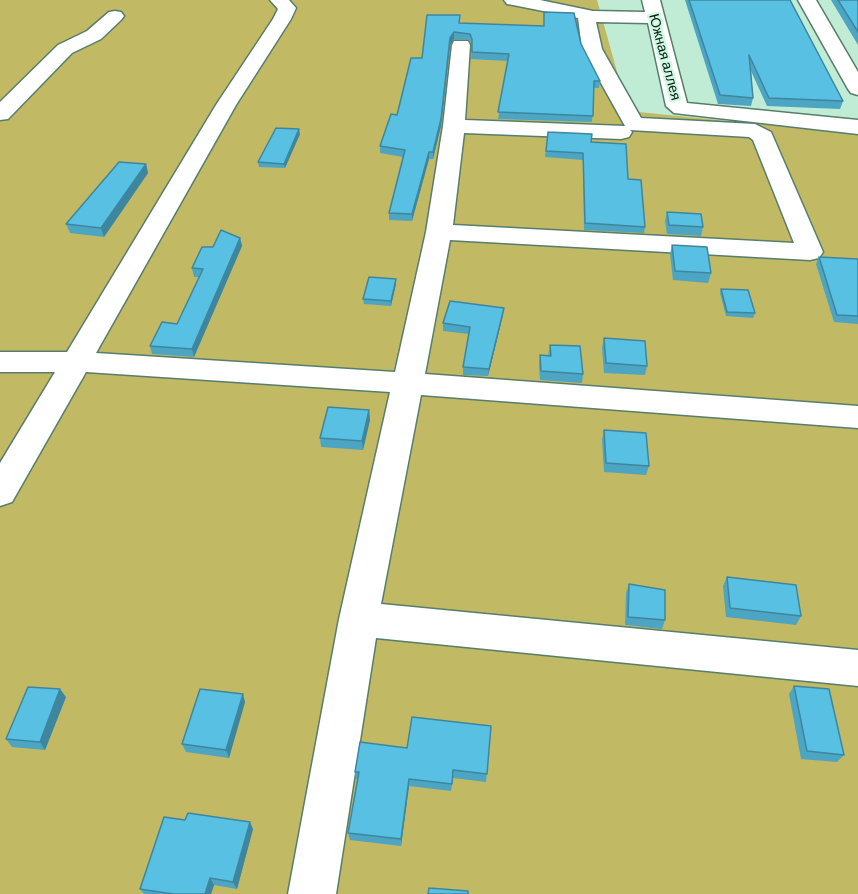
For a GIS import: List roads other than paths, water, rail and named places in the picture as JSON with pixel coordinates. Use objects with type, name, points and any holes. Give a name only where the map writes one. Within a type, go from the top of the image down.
[{"type":"street","points":[[0,493],[226,105],[282,19],[287,8],[279,0]]},
{"type":"street","points":[[513,0],[586,16],[653,9]]},
{"type":"street","points":[[807,0],[858,89]]},
{"type":"street","name":"Южная аллея","points":[[653,9],[677,106],[685,111],[858,127]]},
{"type":"street","points":[[0,114],[65,49],[94,35],[115,16]]},
{"type":"street","points":[[586,16],[592,49],[628,128]]},
{"type":"street","points":[[312,894],[359,619],[439,232],[454,126],[461,45]]},
{"type":"street","points":[[454,126],[755,131],[858,148]]},
{"type":"street","points":[[439,232],[810,252],[763,137],[755,131]]},
{"type":"street","points":[[0,362],[78,362],[407,383],[858,417]]},
{"type":"street","points":[[359,619],[858,668]]}]
